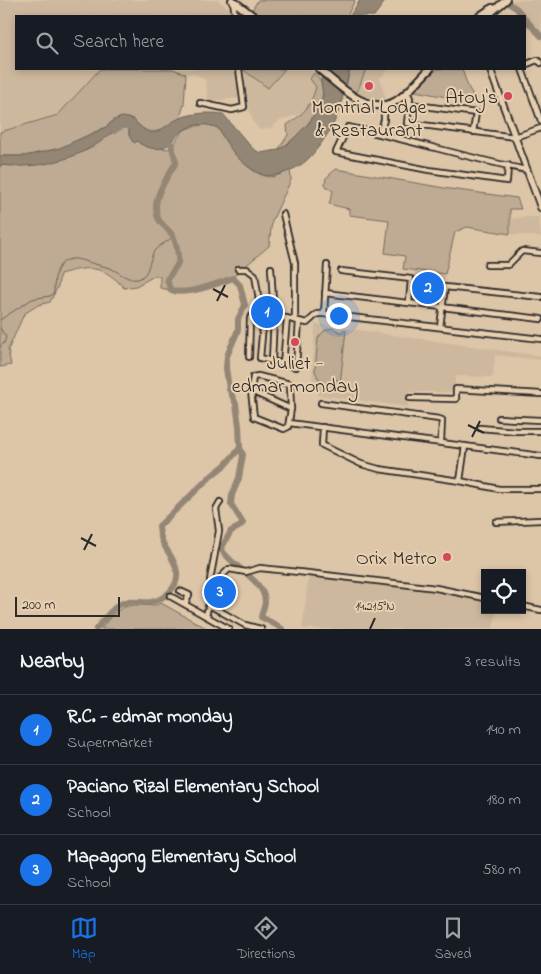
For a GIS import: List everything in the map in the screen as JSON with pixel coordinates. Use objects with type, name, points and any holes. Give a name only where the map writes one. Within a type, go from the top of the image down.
[{"type":"highway","points":[[488,15],[506,0]]},
{"type":"highway","points":[[235,1],[252,15]]},
{"type":"highway","points":[[481,15],[498,6]]},
{"type":"highway","points":[[319,70],[352,95],[369,104],[384,105],[397,100],[429,70]]},
{"type":"main road","points":[[490,70],[541,208]]},
{"type":"street","points":[[235,1],[235,15]]},
{"type":"street","points":[[526,65],[537,60],[541,63]]},
{"type":"street","points":[[200,102],[232,110],[244,108],[239,70]]},
{"type":"street","points":[[522,70],[541,121]]},
{"type":"street","points":[[407,92],[410,98],[407,123],[515,136],[541,128]]},
{"type":"street","points":[[410,104],[476,113],[473,132]]},
{"type":"street","points":[[380,133],[384,120],[384,105]]},
{"type":"street","points":[[508,165],[506,181],[429,170],[336,152],[348,127],[380,133],[508,165],[527,170]]},
{"type":"street","points":[[238,268],[247,269],[255,275],[262,313],[260,358],[296,367],[295,263],[283,214]]},
{"type":"street","points":[[487,265],[508,265],[522,251],[541,253]]},
{"type":"street","points":[[324,314],[327,265]]},
{"type":"street","points":[[271,268],[274,316],[272,362]]},
{"type":"street","points":[[342,271],[411,279],[409,303]]},
{"type":"street","points":[[440,327],[445,287],[541,297]]},
{"type":"street","points":[[325,293],[541,319]]},
{"type":"street","points":[[249,357],[250,318],[253,315],[262,313],[307,323],[317,314],[324,314],[541,339]]},
{"type":"street","points":[[283,364],[287,318]]},
{"type":"street","points":[[258,376],[290,384],[290,423],[284,429],[254,417],[252,414],[251,391],[253,377],[258,376]]},
{"type":"street","points":[[410,398],[456,399],[456,389],[541,394]]},
{"type":"street","points":[[251,391],[291,409]]},
{"type":"street","points":[[321,403],[440,419],[442,420],[441,442]]},
{"type":"street","points":[[499,418],[541,420]]},
{"type":"street","points":[[290,423],[541,456]]},
{"type":"street","points":[[323,427],[322,445],[361,464],[379,469],[499,489],[541,489]]},
{"type":"street","points":[[480,428],[541,431]]},
{"type":"street","points":[[460,481],[465,446]]},
{"type":"street","points":[[206,616],[213,585],[210,580],[219,531],[216,509],[220,502]]},
{"type":"street","points":[[496,522],[541,520]]},
{"type":"street","points":[[213,585],[229,569],[246,572],[256,568],[436,588],[481,597]]},
{"type":"street","points":[[180,591],[188,595],[185,604]]},
{"type":"street","points":[[212,593],[222,597]]},
{"type":"street","points":[[170,596],[229,629]]},
{"type":"street","points":[[209,605],[245,625],[261,629]]},
{"type":"street","points":[[526,607],[541,610]]},
{"type":"shaded area","points":[[0,0],[218,0],[230,9],[231,15],[15,15],[15,70],[99,70],[58,115],[0,132]]},
{"type":"shaded area","points":[[258,0],[355,0],[348,15],[258,15],[252,10]]},
{"type":"shaded area","points":[[360,0],[386,0],[375,15],[351,15]]},
{"type":"shaded area","points":[[541,0],[541,34],[530,24],[526,19],[526,15],[523,15],[512,1]]},
{"type":"shaded area","points":[[99,70],[176,70],[186,74],[184,104],[180,118],[161,129],[151,132],[140,126],[133,119],[114,120],[106,127],[60,148],[25,156],[0,156],[0,132],[58,115]]},
{"type":"shaded area","points":[[176,70],[236,70],[239,98],[208,101],[206,82],[202,77]]},
{"type":"shaded area","points":[[243,70],[284,70],[268,88]]},
{"type":"shaded area","points":[[284,70],[310,70],[314,73],[310,79],[316,87],[312,100],[305,112],[279,121],[271,128],[260,130],[253,122],[245,97],[245,72],[268,88]]},
{"type":"shaded area","points":[[323,70],[350,70],[336,118],[326,137],[305,162],[280,174],[261,174],[247,166],[235,155],[218,128],[202,125],[194,125],[187,128],[163,148],[158,149],[132,141],[129,135],[129,128],[126,125],[86,150],[63,160],[38,165],[0,165],[0,156],[25,156],[60,148],[106,127],[114,120],[122,117],[133,119],[140,127],[152,133],[185,116],[202,113],[223,114],[252,148],[260,153],[278,150],[287,145],[310,122],[323,96],[321,81]]},
{"type":"shaded area","points":[[350,70],[366,70],[356,95],[346,87]]},
{"type":"shaded area","name":"Montrial Lodge & Restaurant","points":[[360,70],[388,70],[380,78],[386,100],[378,102],[368,101],[354,94]]},
{"type":"shaded area","points":[[436,70],[462,70],[468,87],[478,103],[415,91]]},
{"type":"shaded area","points":[[314,73],[320,81],[323,91],[317,111],[294,138],[278,150],[288,135],[287,125],[309,105],[316,87],[310,79]]},
{"type":"shaded area","points":[[208,124],[218,128],[233,151],[255,172],[263,176],[272,177],[290,169],[291,180],[272,221],[269,246],[235,275],[187,293],[160,288],[160,277],[156,275],[136,286],[124,288],[109,275],[95,269],[79,269],[60,274],[58,286],[50,302],[38,305],[24,314],[8,350],[11,365],[0,367],[0,165],[34,164],[64,159],[87,150],[126,125],[129,128],[129,135],[141,144],[152,148],[172,149],[182,132],[194,126]]},
{"type":"shaded area","points":[[336,169],[450,189],[517,198],[521,209],[510,209],[510,234],[467,227],[455,232],[445,274],[403,269],[405,256],[385,253],[389,220],[349,215],[349,209],[329,204],[333,191],[325,184],[326,178]]},
{"type":"shaded area","points":[[539,217],[541,237],[510,234],[511,219]]},
{"type":"shaded area","points":[[415,271],[445,275],[440,305],[411,301]]},
{"type":"shaded area","points":[[315,324],[541,356],[541,360],[495,355],[493,377],[455,376],[455,392],[409,392],[408,407],[318,395],[318,381],[312,380]]},
{"type":"shaded area","points":[[332,328],[342,333],[343,330],[346,330],[340,385],[337,385],[337,379],[330,383],[324,383],[318,378],[315,371],[318,338],[324,331]]},
{"type":"shaded area","points":[[309,574],[481,596],[481,614],[496,614],[493,629],[302,629]]},
{"type":"shaded area","points":[[161,603],[208,629],[101,629],[120,609],[131,605]]},
{"type":"waterway","points":[[503,0],[516,8],[522,15]]},
{"type":"waterway","points":[[526,20],[541,36]]},
{"type":"waterway","points":[[114,131],[124,126],[134,128]]},
{"type":"waterway","points":[[168,140],[176,162],[160,190],[156,213],[162,224],[173,236],[177,249],[178,263],[167,279],[170,289],[183,292],[192,291],[233,278],[240,285],[245,305],[238,319],[238,330],[227,356],[226,368],[229,389],[236,404],[240,448],[243,455],[239,478],[232,495],[231,504],[243,523],[231,531],[221,549],[232,562],[254,580],[263,593],[265,605],[261,617],[282,629]]},
{"type":"waterway","points":[[0,320],[32,299],[50,296],[54,293],[54,282],[57,272],[62,263],[66,261],[79,260],[110,268],[131,279],[138,279],[147,272],[155,250],[173,236]]},
{"type":"waterway","points":[[0,328],[6,337],[0,347]]},
{"type":"waterway","points":[[96,629],[117,606],[129,602],[151,602],[170,592],[176,583],[177,572],[176,566],[162,540],[159,526],[225,465],[240,448]]},
{"type":"place","name":"Montrial Lodge & Restaurant","points":[[369,86]]},
{"type":"place","name":"Atoy's","points":[[508,96]]},
{"type":"place","name":"Paciano Rizal Elementary School","points":[[428,288]]},
{"type":"place","name":"R.C. - edmar monday","points":[[267,312]]},
{"type":"place","name":"Juliet - edmar monday","points":[[295,342]]},
{"type":"place","name":"Orix Metro","points":[[447,557]]},
{"type":"place","name":"Mapagong Elementary School","points":[[220,592]]}]
